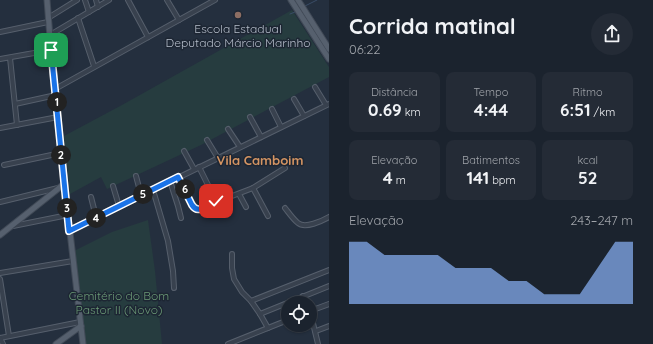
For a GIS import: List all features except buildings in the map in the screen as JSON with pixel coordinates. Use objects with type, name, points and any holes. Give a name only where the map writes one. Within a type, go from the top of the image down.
[{"type":"main road","points":[[47,0],[64,184],[83,344]]},
{"type":"main road","points":[[291,0],[329,59]]},
{"type":"main road","points":[[298,0],[329,49]]},
{"type":"main road","points":[[0,235],[64,184]]},
{"type":"main road","points":[[56,344],[81,326]]},
{"type":"main road","points":[[62,344],[69,336]]},
{"type":"street","points":[[0,32],[48,20],[77,0]]},
{"type":"street","points":[[85,0],[89,12]]},
{"type":"street","points":[[96,0],[98,7]]},
{"type":"street","points":[[50,35],[109,0]]},
{"type":"street","points":[[128,0],[148,37]]},
{"type":"street","points":[[168,0],[180,20]]},
{"type":"street","points":[[55,89],[94,66],[103,64],[212,1]]},
{"type":"street","points":[[78,18],[94,66]]},
{"type":"street","points":[[0,59],[51,50]]},
{"type":"street","points":[[10,58],[17,125]]},
{"type":"street","points":[[69,231],[327,104],[315,87]]},
{"type":"street","points":[[14,104],[56,95]]},
{"type":"street","points":[[294,99],[304,116]]},
{"type":"street","points":[[272,109],[281,127]]},
{"type":"street","points":[[0,128],[58,117]]},
{"type":"street","points":[[250,117],[261,137]]},
{"type":"street","points":[[228,129],[240,147]]},
{"type":"street","points":[[207,140],[218,158]]},
{"type":"street","points":[[184,151],[194,169]]},
{"type":"street","points":[[4,166],[61,153]]},
{"type":"street","points":[[199,167],[216,201]]},
{"type":"street","points":[[178,177],[194,208],[200,209],[216,201],[239,194],[252,188],[286,168]]},
{"type":"street","points":[[136,176],[141,195]]},
{"type":"street","points":[[170,181],[178,206],[180,218]]},
{"type":"street","points":[[113,186],[119,206]]},
{"type":"street","points":[[0,202],[59,188]]},
{"type":"street","points":[[252,188],[268,216]]},
{"type":"street","points":[[153,190],[168,242],[173,270],[174,288]]},
{"type":"street","points":[[239,194],[246,207]]},
{"type":"street","points":[[91,197],[96,218]]},
{"type":"street","points":[[285,208],[299,224],[303,225],[322,222],[329,217]]},
{"type":"street","points":[[11,226],[68,215]]},
{"type":"street","points":[[232,254],[234,279],[242,292],[251,301],[268,328]]},
{"type":"street","points":[[0,273],[73,261]]},
{"type":"street","points":[[251,301],[329,270]]},
{"type":"street","points":[[0,278],[9,336]]},
{"type":"street","points":[[303,296],[329,286]]},
{"type":"street","points":[[317,308],[329,304]]},
{"type":"street","points":[[260,314],[281,305]]},
{"type":"street","points":[[228,344],[281,323]]},
{"type":"street","points":[[3,344],[0,338],[81,326]]},
{"type":"street","points":[[317,331],[329,326]]},
{"type":"street","points":[[316,332],[318,344]]},
{"type":"green space","points":[[292,10],[329,67],[329,77],[201,145],[107,189],[101,177],[70,194],[64,136]]},
{"type":"green space","name":"Cemitério do Bom Pastor II (Novo)","points":[[148,220],[155,271],[162,344],[84,344],[74,251],[112,232]]},
{"type":"waterway","points":[[305,6],[317,0]]},
{"type":"waterway","points":[[290,14],[295,12]]},
{"type":"place","name":"Escola Estadual Deputado Márcio Marinho","points":[[238,15]]},
{"type":"district","name":"Vila Camboim","points":[[260,160]]},
{"type":"route","points":[[51,50],[69,231],[178,177],[194,208],[200,209],[216,201]]}]
